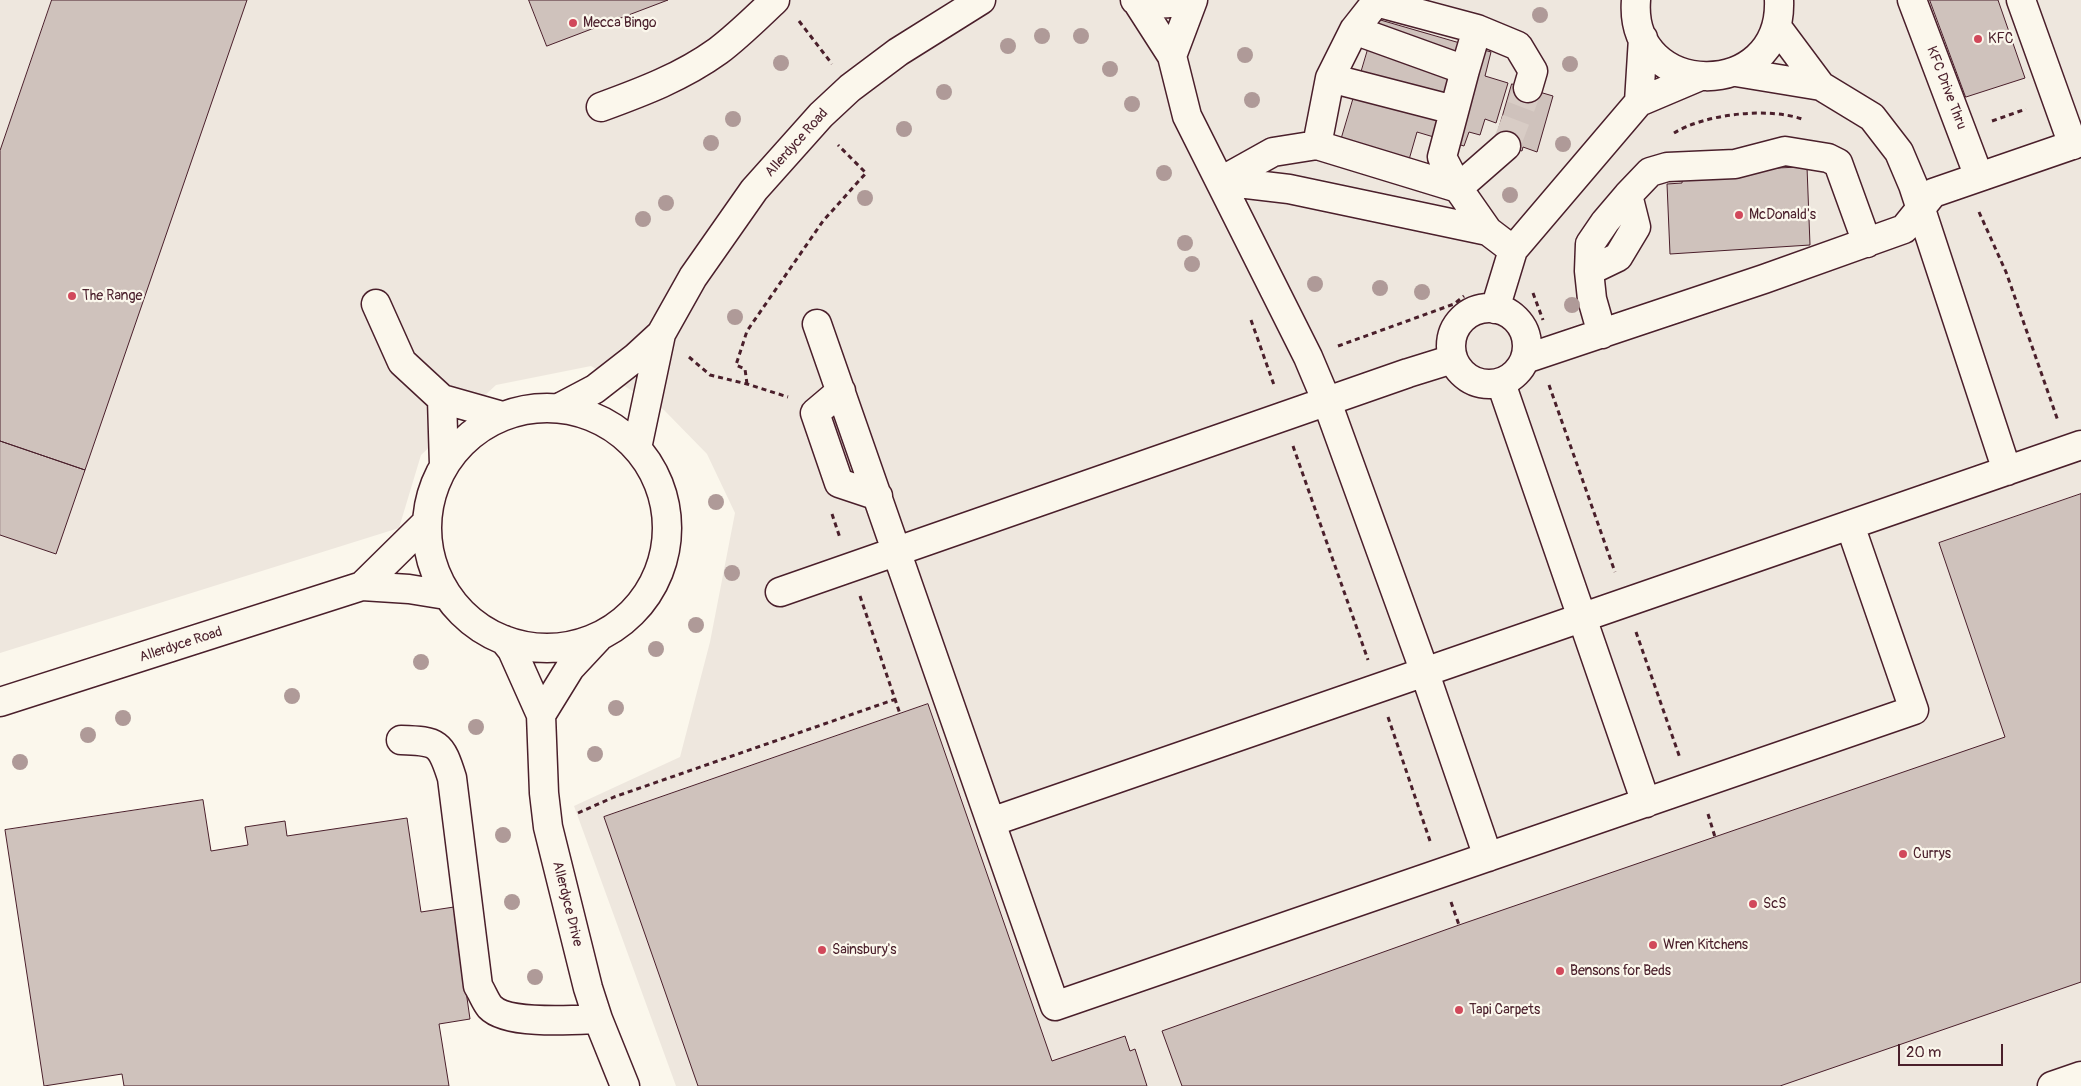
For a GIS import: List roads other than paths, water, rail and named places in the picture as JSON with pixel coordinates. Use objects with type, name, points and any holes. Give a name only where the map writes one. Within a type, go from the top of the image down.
[{"type":"street","name":"Allerdyce Road","points":[[638,448],[661,334],[693,277],[754,190],[814,122],[850,88],[898,52],[981,0]]},
{"type":"street","points":[[1135,0],[1156,5],[1176,3],[1183,0]]},
{"type":"street","points":[[1135,0],[1172,56],[1187,116],[1308,357],[1424,672],[1488,857]]},
{"type":"street","points":[[1172,56],[1193,0]]},
{"type":"street","points":[[1633,3],[1643,38],[1652,52],[1665,64],[1681,73],[1698,77],[1717,77],[1736,72],[1754,62],[1768,46],[1777,27],[1780,12],[1779,0]]},
{"type":"street","name":"KFC Drive Thru","points":[[1912,0],[1978,177]]},
{"type":"street","points":[[1525,358],[1602,334],[1904,229],[1933,193],[2077,143],[2056,99],[2021,0]]},
{"type":"street","points":[[1317,144],[1330,78],[1354,30],[1376,2],[1477,30],[1518,46],[1533,71],[1528,88]]},
{"type":"street","points":[[601,107],[661,84],[697,65],[785,7]]},
{"type":"street","points":[[1777,27],[1821,86]]},
{"type":"street","points":[[1354,30],[1465,70]]},
{"type":"street","points":[[1477,30],[1442,157],[1458,188],[1488,231],[1513,250]]},
{"type":"street","points":[[1638,102],[1643,38]]},
{"type":"street","points":[[1736,72],[1821,86],[1872,117],[1899,152],[1920,209],[2007,470]]},
{"type":"street","points":[[1497,302],[1522,326],[1527,342],[1525,358],[1520,369],[1511,378],[1500,383],[1489,384],[1467,377],[1453,359],[1451,346],[1460,322],[1470,313],[1497,302],[1513,250],[1638,102],[1698,77]]},
{"type":"street","points":[[1330,78],[1454,110]]},
{"type":"street","points":[[1220,182],[1273,152],[1317,144],[1458,188]]},
{"type":"street","points":[[1458,188],[1506,146]]},
{"type":"street","points":[[1602,334],[1592,299],[1590,271],[1618,257],[1636,227],[1628,195],[1650,172],[1667,167],[1735,164],[1785,152],[1828,158],[1838,162],[1867,243]]},
{"type":"street","points":[[1220,182],[1289,189],[1488,231]]},
{"type":"street","points":[[376,304],[402,362],[442,399],[502,416]]},
{"type":"street","points":[[818,324],[1055,1006],[1914,710],[1850,525]]},
{"type":"street","name":"Allerdyce Road","points":[[559,408],[595,389],[636,357],[661,334]]},
{"type":"street","points":[[780,592],[1408,372],[1453,359]]},
{"type":"street","points":[[1500,383],[1646,802]]},
{"type":"street","points":[[442,399],[444,465]]},
{"type":"street","name":"Allerdyce Road","points":[[539,407],[559,408],[594,416],[610,425],[638,448],[652,468],[662,490],[667,514],[668,539],[662,563],[653,586],[639,606],[621,624],[600,636],[572,646],[542,649],[504,640],[487,633],[471,622],[446,595],[439,581],[431,560],[427,537],[429,502],[435,483],[444,465],[460,445],[479,428],[502,416],[539,407]]},
{"type":"street","points":[[991,822],[2075,447]]},
{"type":"street","name":"Allerdyce Road","points":[[362,586],[427,522]]},
{"type":"street","name":"Allerdyce Road","points":[[0,702],[362,586],[409,589],[446,595]]},
{"type":"street","points":[[541,715],[570,668],[600,636]]},
{"type":"street","name":"Allerdyce Drive","points":[[504,640],[512,650],[541,715],[544,793],[548,827],[588,988],[598,1020],[625,1086]]},
{"type":"street","points":[[402,740],[428,741],[444,752],[452,778],[478,986],[491,1008],[515,1018],[598,1020]]},
{"type":"street","points":[[2052,1086],[2081,1076]]},
{"type":"tunnel","points":[[1506,146],[1528,88]]},
{"type":"place","name":"Mecca Bingo","points":[[573,23]]},
{"type":"place","name":"KFC","points":[[1978,39]]},
{"type":"place","name":"McDonald's","points":[[1739,215]]},
{"type":"place","name":"The Range","points":[[72,296]]},
{"type":"place","name":"Currys","points":[[1903,854]]},
{"type":"place","name":"ScS","points":[[1753,904]]},
{"type":"place","name":"Wren Kitchens","points":[[1653,945]]},
{"type":"place","name":"Sainsbury's","points":[[822,950]]},
{"type":"place","name":"Bensons for Beds","points":[[1560,971]]},
{"type":"place","name":"Tapi Carpets","points":[[1459,1010]]}]
